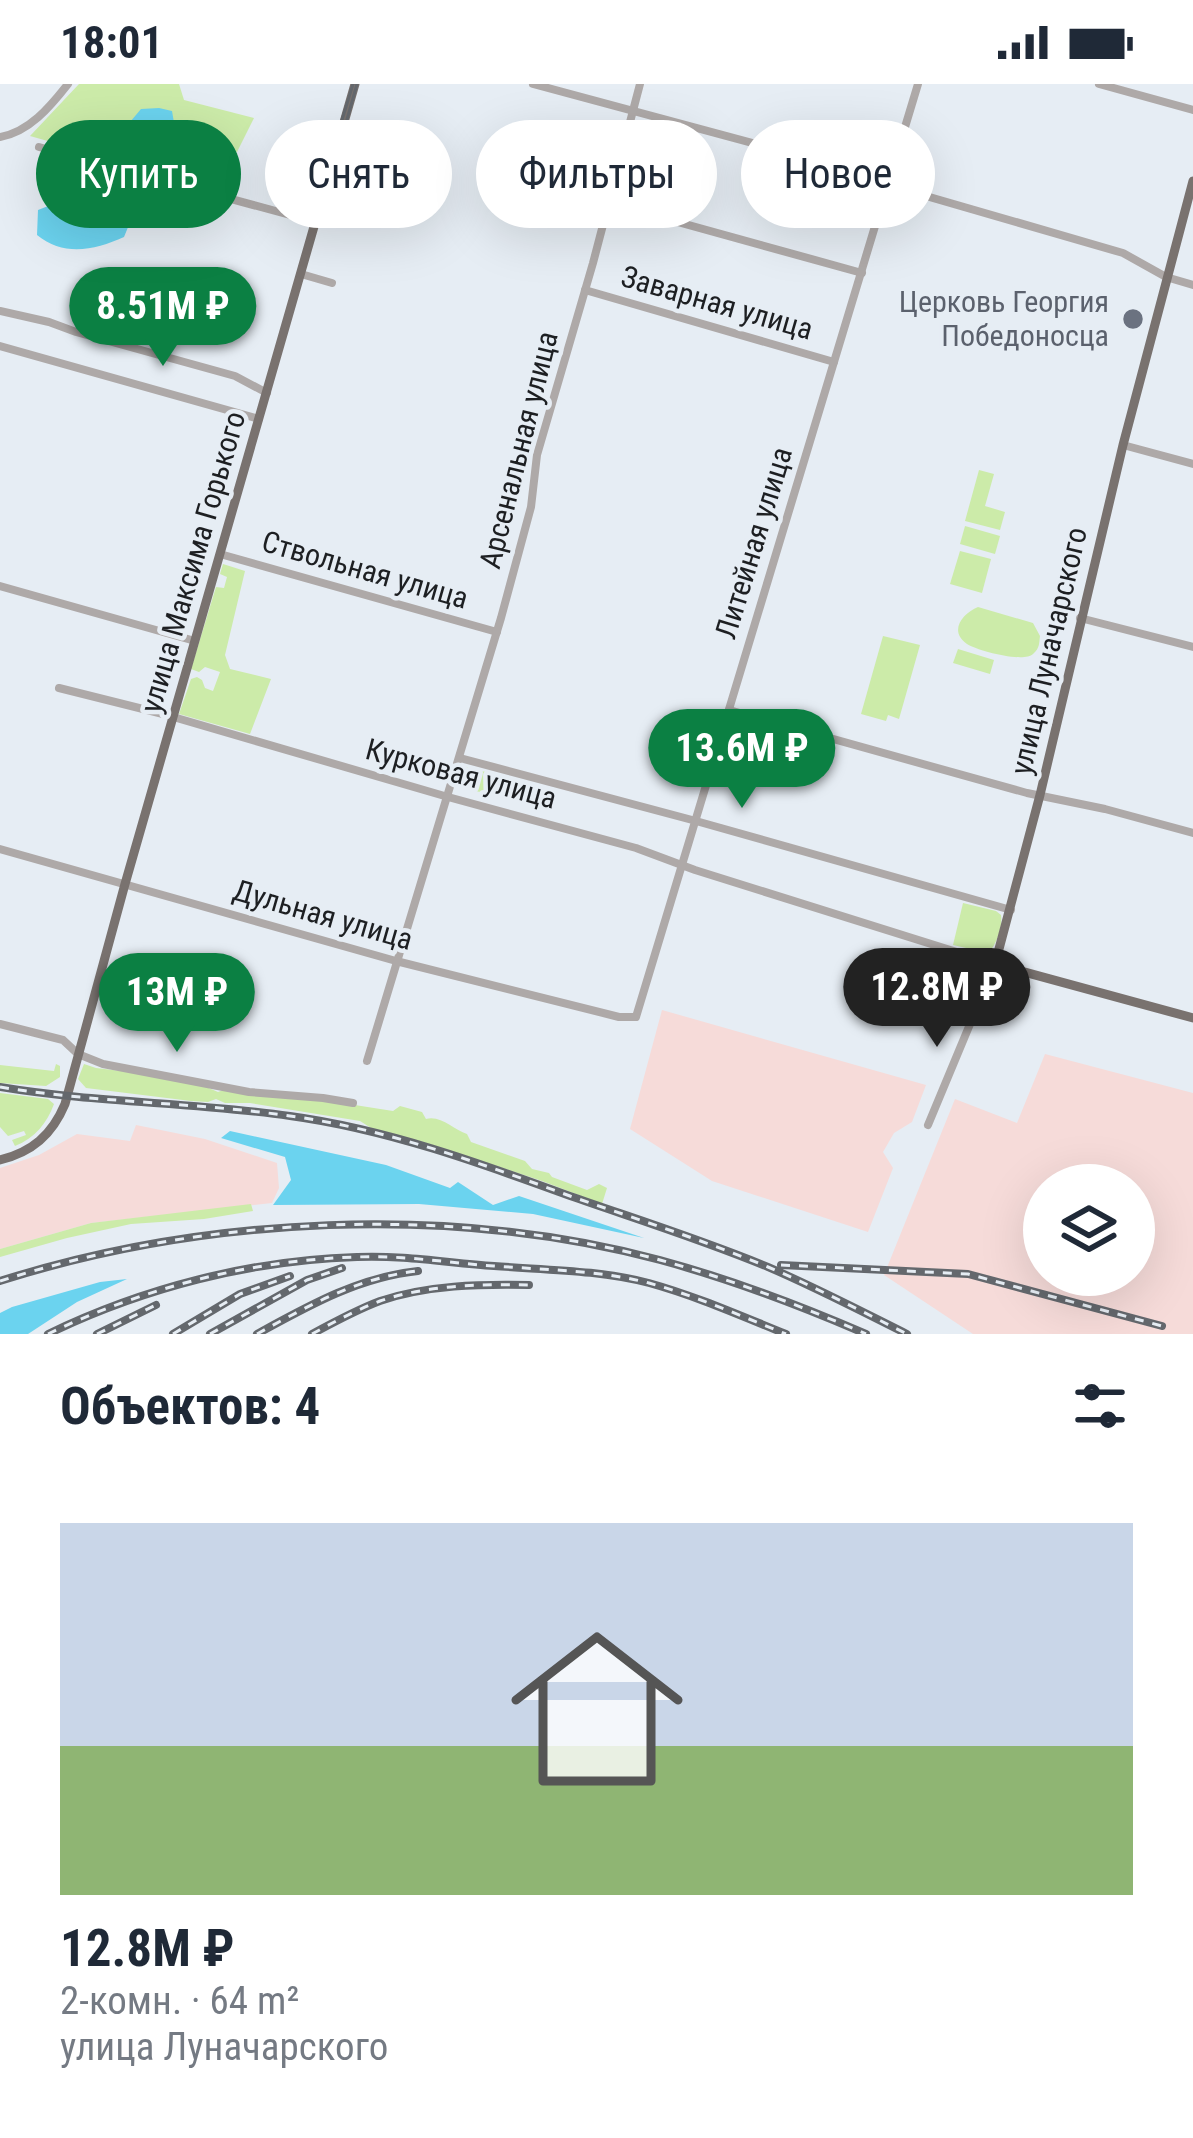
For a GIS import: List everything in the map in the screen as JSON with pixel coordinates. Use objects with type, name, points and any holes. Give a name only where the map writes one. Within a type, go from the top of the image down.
[{"type":"main road","name":"улица Максима Горького","points":[[345,120],[355,84]]},
{"type":"main road","name":"улица Луначарского","points":[[995,964],[1193,181]]},
{"type":"main road","name":"улица Максима Горького","points":[[0,1160],[33,1148],[53,1128],[65,1104],[314,228]]},
{"type":"main road","name":"Курковая улица","points":[[995,964],[1193,1018]]},
{"type":"street","points":[[0,137],[17,134],[68,84]]},
{"type":"street","points":[[533,84],[741,139]]},
{"type":"street","name":"Арсенальная улица","points":[[630,120],[640,84]]},
{"type":"street","name":"Литейная улица","points":[[907,120],[918,84]]},
{"type":"street","points":[[1099,84],[1193,110]]},
{"type":"street","points":[[935,199],[1123,253],[1166,278],[1193,285]]},
{"type":"street","name":"Арсенальная улица","points":[[367,1061],[497,632],[531,507],[536,454],[602,228]]},
{"type":"street","points":[[699,228],[862,273]]},
{"type":"street","name":"Литейная улица","points":[[636,1017],[875,228]]},
{"type":"street","points":[[301,274],[332,283]]},
{"type":"street","name":"Заварная улица","points":[[585,290],[834,362]]},
{"type":"street","points":[[0,311],[236,376],[267,393]]},
{"type":"street","points":[[0,346],[259,419]]},
{"type":"street","points":[[1123,445],[1193,464]]},
{"type":"street","name":"Ствольная улица","points":[[220,554],[497,632]]},
{"type":"street","points":[[0,586],[195,641]]},
{"type":"street","points":[[1080,618],[1193,647]]},
{"type":"street","name":"Курковая улица","points":[[59,688],[580,832],[995,964]]},
{"type":"street","points":[[729,710],[1193,833]]},
{"type":"street","points":[[460,758],[1011,910]]},
{"type":"street","name":"Дульная улица","points":[[0,848],[396,961],[619,1017],[636,1017]]},
{"type":"street","name":"улица Луначарского","points":[[928,1125],[995,964]]},
{"type":"street","points":[[0,1024],[63,1040],[78,1054],[103,1064],[249,1092],[353,1103]]},
{"type":"shaded area","points":[[662,1010],[926,1085],[912,1122],[894,1133],[883,1152],[893,1168],[868,1232],[712,1181],[630,1129]]},
{"type":"shaded area","points":[[1045,1054],[1193,1093],[1193,1334],[973,1334],[884,1275],[955,1099],[1017,1123]]},
{"type":"shaded area","points":[[136,1125],[205,1139],[277,1163],[279,1188],[272,1203],[91,1223],[0,1249],[0,1168],[39,1155],[77,1134],[130,1141]]},
{"type":"green space","points":[[79,84],[179,84],[184,100],[254,118],[241,144],[241,120],[45,120]]},
{"type":"green space","points":[[979,470],[994,474],[985,506],[1005,512],[1000,530],[965,521]]},
{"type":"green space","points":[[965,526],[1000,536],[995,554],[960,544]]},
{"type":"green space","points":[[960,551],[991,559],[982,593],[950,584]]},
{"type":"green space","points":[[223,564],[245,571],[225,655],[230,669],[271,679],[250,734],[179,714],[191,679],[197,677],[213,691],[220,672],[191,669],[216,587],[224,588]]},
{"type":"green space","points":[[978,607],[1033,623],[1040,636],[1037,650],[1011,657],[967,644],[958,628],[967,613]]},
{"type":"green space","points":[[883,636],[920,645],[899,719],[888,715],[886,721],[861,714]]},
{"type":"green space","points":[[958,649],[994,660],[990,674],[953,663]]},
{"type":"green space","points":[[463,766],[493,774],[487,794],[458,786]]},
{"type":"green space","points":[[963,903],[1001,915],[998,936],[988,953],[953,945]]},
{"type":"green space","points":[[56,1064],[60,1077],[46,1086],[0,1083],[0,1065],[54,1071]]},
{"type":"green space","points":[[84,1064],[218,1092],[226,1089],[393,1111],[400,1106],[442,1121],[467,1134],[471,1142],[525,1161],[552,1177],[587,1190],[599,1184],[607,1188],[602,1204],[360,1121],[250,1103],[86,1088],[78,1079]]},
{"type":"green space","points":[[0,1093],[48,1099],[54,1104],[39,1129],[15,1146],[12,1140],[26,1135],[24,1131],[8,1136],[0,1127]]},
{"type":"green space","points":[[251,1204],[253,1211],[131,1224],[0,1257],[0,1249],[91,1223]]},
{"type":"water","points":[[141,109],[172,111],[174,120],[132,120]]},
{"type":"water","points":[[37,228],[128,228],[124,237],[91,248],[69,249],[37,235]]},
{"type":"water","points":[[230,1131],[386,1165],[450,1188],[458,1182],[493,1205],[519,1196],[644,1238],[533,1214],[419,1204],[273,1205],[291,1180],[285,1157],[221,1138]]},
{"type":"water","points":[[127,1279],[77,1302],[28,1334],[0,1334],[0,1313],[12,1307]]},
{"type":"tram line","points":[[353,84],[329,162],[294,171],[280,187],[283,203],[296,213],[315,210],[324,201],[357,84]]},
{"type":"railway","points":[[0,1087],[290,1116],[397,1138],[744,1257],[907,1334]]},
{"type":"railway","points":[[0,1281],[160,1242],[328,1225],[413,1225],[580,1242],[660,1260],[764,1293],[866,1334]]},
{"type":"railway","points":[[48,1334],[121,1303],[198,1279],[277,1264],[374,1257],[630,1279],[684,1294],[786,1334]]},
{"type":"railway","points":[[781,1265],[968,1274],[1162,1326]]},
{"type":"railway","points":[[210,1334],[307,1280],[342,1268]]},
{"type":"railway","points":[[257,1334],[355,1286],[418,1271]]},
{"type":"railway","points":[[173,1334],[240,1294],[290,1276]]},
{"type":"railway","points":[[312,1334],[398,1296],[454,1287],[529,1285]]},
{"type":"railway","points":[[97,1334],[156,1305]]},
{"type":"place","name":"Церковь Георгия Победоносца","points":[[1133,319]]}]
